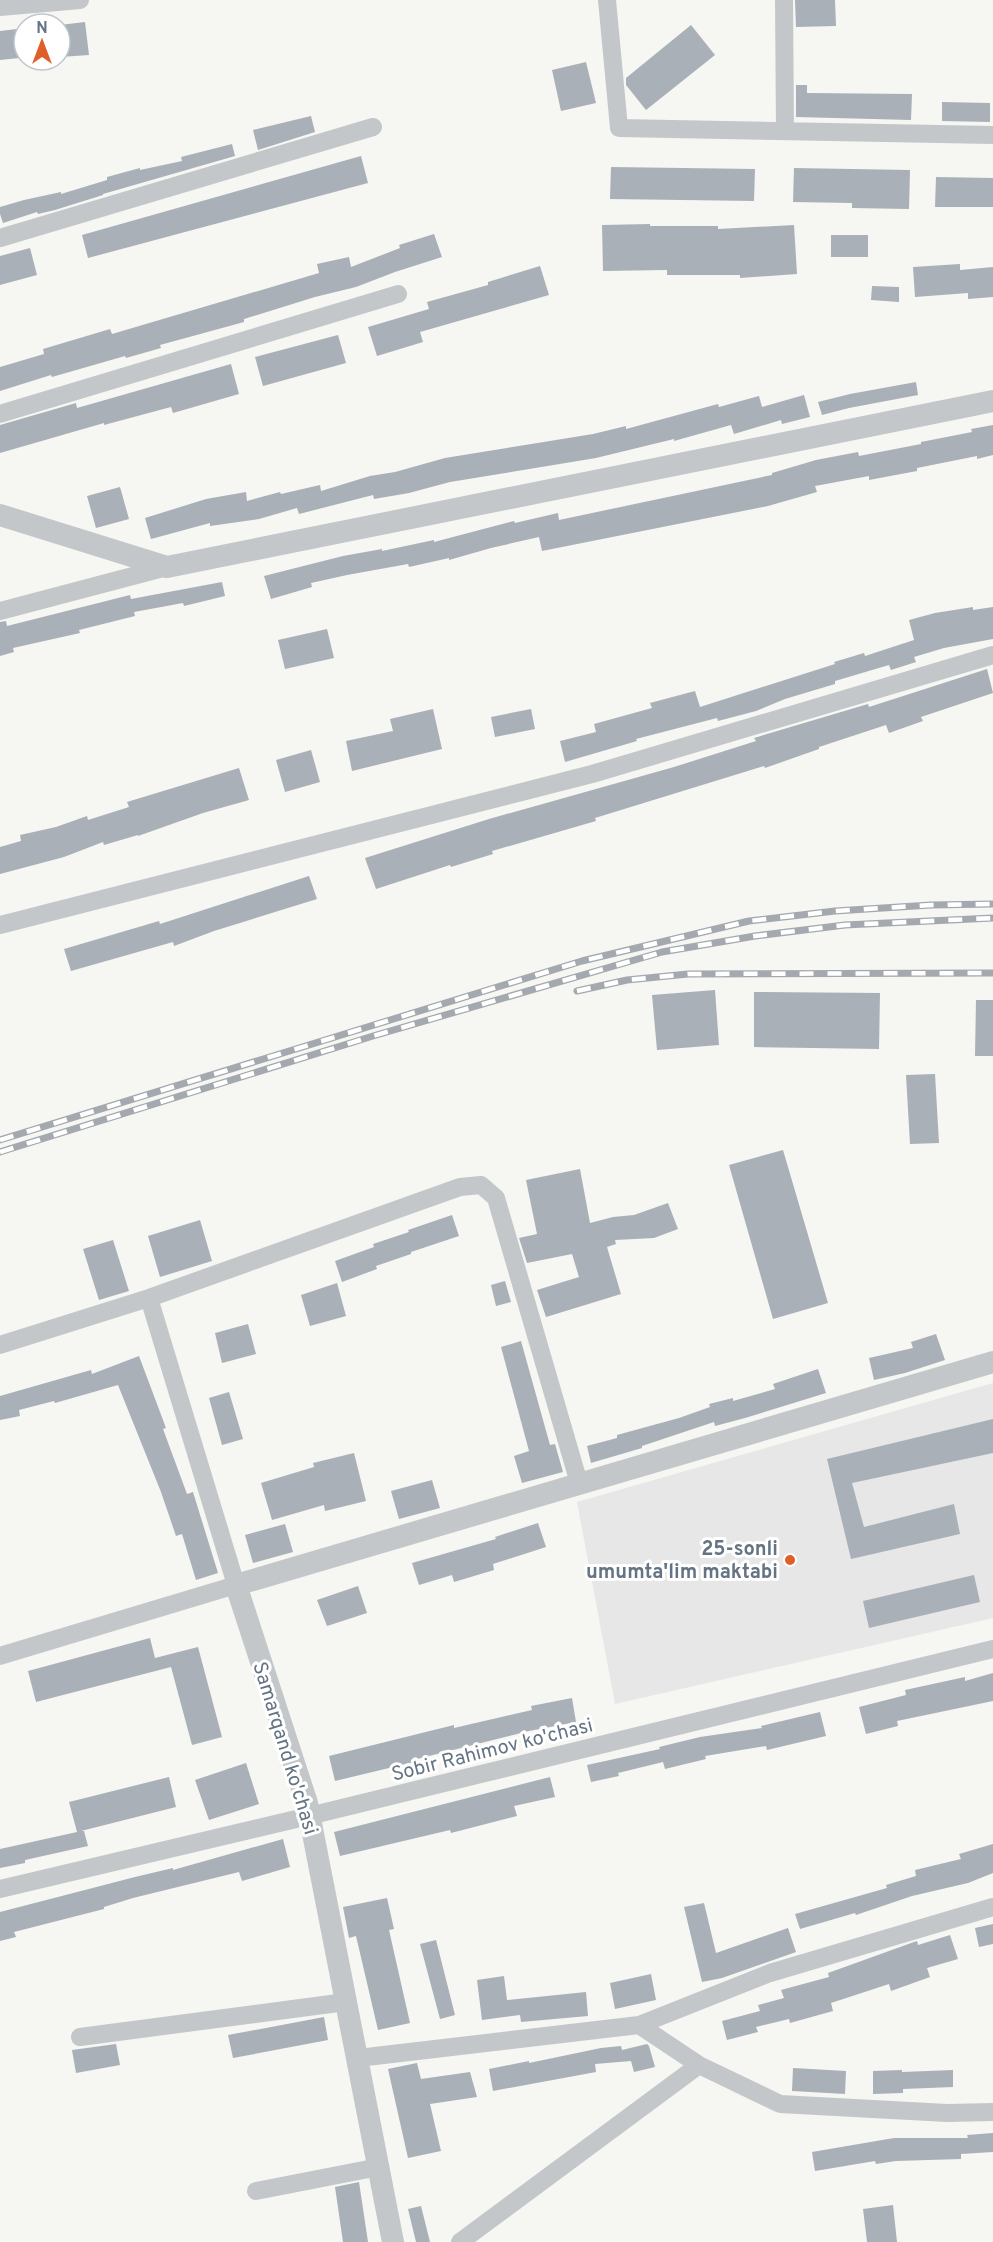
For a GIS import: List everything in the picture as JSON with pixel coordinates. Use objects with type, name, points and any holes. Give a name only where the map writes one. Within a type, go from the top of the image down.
[{"type":"street","points":[[0,6],[80,0]]},
{"type":"street","points":[[607,0],[619,128],[993,135]]},
{"type":"street","points":[[784,0],[785,130]]},
{"type":"street","points":[[0,238],[373,127]]},
{"type":"street","points":[[0,414],[398,294]]},
{"type":"street","points":[[0,611],[167,567],[993,401]]},
{"type":"street","points":[[0,515],[167,567]]},
{"type":"street","points":[[0,925],[592,774],[993,655]]},
{"type":"street","points":[[0,1345],[149,1298],[460,1187],[481,1185],[496,1198],[579,1483]]},
{"type":"street","name":"Samarqand ko'chasi","points":[[149,1298],[309,1816],[393,2242]]},
{"type":"street","points":[[0,1656],[993,1362]]},
{"type":"street","name":"Sobir Rahimov ko'chasi","points":[[0,1889],[993,1649]]},
{"type":"street","points":[[358,2058],[639,2025],[770,1973],[993,1907]]},
{"type":"street","points":[[80,2037],[346,2002]]},
{"type":"street","points":[[639,2025],[699,2065],[780,2103],[947,2113],[993,2112]]},
{"type":"street","points":[[460,2242],[699,2065]]},
{"type":"street","points":[[256,2191],[379,2167]]},
{"type":"shaded area","name":"25-sonli umumta'lim maktabi","points":[[993,1383],[993,1618],[615,1704],[577,1502]]},
{"type":"building","points":[[795,0],[835,0],[836,26],[796,27]]},
{"type":"building","points":[[85,22],[89,55],[72,56],[72,24]]},
{"type":"building","points":[[691,25],[715,55],[646,110],[626,85],[626,78]]},
{"type":"building","points":[[12,30],[12,59],[0,60],[0,31]]},
{"type":"building","points":[[586,62],[596,103],[561,111],[552,70]]},
{"type":"building","points":[[796,85],[807,85],[807,93],[912,94],[911,120],[796,117]]},
{"type":"building","points":[[942,102],[990,103],[990,122],[942,121]]},
{"type":"building","points":[[311,116],[315,132],[258,150],[253,130]]},
{"type":"building","points":[[232,144],[235,156],[55,210],[38,214],[37,212],[3,223],[0,214],[0,207],[61,192],[61,194],[107,180],[107,177],[140,168],[140,170],[182,161],[181,157]]},
{"type":"building","points":[[361,156],[368,183],[88,258],[82,235]]},
{"type":"building","points":[[611,167],[755,169],[754,201],[610,199]]},
{"type":"building","points":[[794,168],[910,170],[909,209],[852,208],[852,203],[793,202]]},
{"type":"building","points":[[936,177],[993,178],[993,207],[935,207]]},
{"type":"building","points":[[650,224],[650,226],[718,226],[718,229],[794,225],[797,274],[740,278],[740,275],[667,275],[667,270],[603,271],[602,225]]},
{"type":"building","points":[[434,234],[442,257],[356,287],[244,319],[244,322],[160,345],[161,348],[52,377],[51,375],[0,391],[0,367],[44,354],[43,349],[110,329],[112,334],[319,273],[317,264],[349,257],[351,267],[400,248],[399,245]]},
{"type":"building","points":[[831,235],[868,235],[868,257],[831,257]]},
{"type":"building","points":[[30,248],[37,275],[0,285],[0,256]]},
{"type":"building","points":[[960,264],[960,270],[993,267],[993,297],[968,299],[968,293],[915,297],[913,267]]},
{"type":"building","points":[[540,266],[549,295],[420,332],[423,342],[377,356],[368,327],[429,309],[427,302],[488,285],[488,282]]},
{"type":"building","points":[[872,286],[899,287],[899,302],[871,300]]},
{"type":"building","points":[[338,335],[346,363],[263,386],[255,357]]},
{"type":"building","points":[[231,364],[239,394],[173,413],[171,407],[104,425],[104,423],[0,453],[0,425],[76,403],[77,408]]},
{"type":"building","points":[[916,382],[918,395],[822,415],[818,402],[850,394]]},
{"type":"building","points":[[804,395],[810,417],[782,424],[781,420],[734,434],[731,425],[674,441],[674,439],[596,458],[450,482],[374,499],[373,495],[299,514],[297,508],[259,519],[210,526],[210,523],[151,539],[145,518],[206,499],[246,492],[247,501],[320,485],[321,491],[370,476],[395,472],[445,458],[593,434],[626,426],[626,429],[718,404],[719,407],[759,396],[762,407]]},
{"type":"building","points":[[993,425],[993,455],[917,468],[917,471],[869,480],[869,476],[815,486],[817,492],[768,506],[542,551],[539,537],[449,560],[449,558],[409,567],[408,564],[311,583],[312,587],[271,599],[264,576],[343,556],[382,549],[382,551],[434,540],[434,542],[514,521],[515,523],[558,513],[559,520],[772,475],[772,473],[816,460],[858,452],[859,456],[921,444],[921,442],[972,432],[971,429]]},
{"type":"building","points":[[120,487],[129,519],[96,528],[87,496]]},
{"type":"building","points":[[222,582],[225,596],[184,606],[183,603],[134,612],[135,616],[79,630],[80,633],[13,648],[14,652],[0,656],[0,622],[6,621],[7,626],[130,595],[131,599]]},
{"type":"building","points":[[973,607],[973,610],[993,607],[993,639],[944,648],[914,657],[916,662],[891,670],[889,665],[835,681],[835,684],[785,699],[756,711],[718,721],[717,718],[636,739],[637,741],[565,762],[560,741],[596,732],[594,724],[652,708],[650,703],[695,691],[700,707],[835,664],[834,662],[864,653],[865,656],[914,640],[909,620]]},
{"type":"building","points":[[327,629],[334,658],[285,669],[278,640]]},
{"type":"building","points":[[987,669],[993,693],[921,717],[923,721],[889,733],[886,725],[765,768],[764,766],[595,818],[596,821],[492,851],[493,854],[451,867],[450,865],[376,889],[365,858],[489,819],[674,767],[756,741],[754,738],[868,704],[869,707]]},
{"type":"building","points":[[433,709],[442,749],[352,771],[346,741],[393,731],[390,719]]},
{"type":"building","points":[[531,709],[535,729],[495,737],[491,717]]},
{"type":"building","points":[[311,750],[320,782],[285,792],[276,760]]},
{"type":"building","points":[[239,768],[249,800],[203,813],[138,836],[104,845],[103,842],[64,857],[0,874],[0,847],[21,841],[20,835],[56,827],[87,816],[88,820],[129,807],[127,802]]},
{"type":"building","points":[[309,876],[317,899],[174,946],[173,942],[71,971],[64,949],[159,921],[160,924]]},
{"type":"building","points":[[715,990],[719,1045],[657,1050],[652,995]]},
{"type":"building","points":[[754,992],[880,993],[879,1049],[754,1047]]},
{"type":"building","points":[[976,1000],[993,1000],[993,1056],[975,1056]]},
{"type":"building","points":[[935,1074],[939,1143],[910,1144],[906,1075]]},
{"type":"building","points":[[783,1150],[828,1303],[773,1319],[729,1165]]},
{"type":"building","points":[[580,1169],[590,1223],[634,1215],[668,1203],[678,1229],[654,1238],[615,1240],[616,1244],[607,1247],[621,1294],[546,1317],[537,1290],[579,1277],[572,1254],[527,1263],[519,1238],[537,1234],[526,1180]]},
{"type":"building","points":[[452,1215],[459,1236],[411,1252],[411,1254],[376,1266],[377,1269],[342,1282],[335,1261],[374,1247],[373,1244],[409,1232],[408,1230]]},
{"type":"building","points":[[200,1220],[212,1261],[160,1277],[148,1236]]},
{"type":"building","points":[[113,1240],[129,1291],[99,1300],[83,1249]]},
{"type":"building","points":[[505,1281],[511,1302],[496,1306],[491,1285]]},
{"type":"building","points":[[337,1283],[346,1316],[310,1326],[301,1295]]},
{"type":"building","points":[[248,1324],[256,1354],[222,1363],[215,1333]]},
{"type":"building","points":[[936,1334],[945,1360],[874,1380],[869,1358],[913,1348],[911,1342]]},
{"type":"building","points":[[521,1341],[550,1445],[555,1444],[563,1472],[522,1483],[514,1456],[529,1451],[501,1347]]},
{"type":"building","points":[[139,1356],[166,1428],[163,1429],[187,1494],[193,1492],[218,1573],[196,1580],[182,1534],[176,1536],[118,1385],[55,1403],[54,1401],[19,1410],[20,1416],[0,1420],[0,1396],[91,1370],[92,1374]]},
{"type":"building","points":[[818,1369],[826,1393],[715,1426],[714,1422],[642,1446],[642,1448],[591,1463],[587,1446],[679,1418],[710,1407],[709,1404],[733,1398],[733,1401],[775,1389],[773,1384]]},
{"type":"building","points":[[229,1392],[243,1439],[222,1445],[209,1398]]},
{"type":"building","points":[[993,1419],[993,1453],[852,1483],[864,1527],[954,1504],[960,1534],[851,1559],[827,1459]]},
{"type":"building","points":[[354,1453],[366,1501],[325,1511],[324,1505],[272,1520],[261,1483],[314,1467],[313,1463]]},
{"type":"building","points":[[432,1480],[440,1508],[399,1519],[391,1491]]},
{"type":"building","points":[[538,1523],[546,1547],[493,1564],[494,1570],[454,1582],[452,1575],[419,1585],[412,1563],[496,1539],[495,1537]]},
{"type":"building","points":[[285,1524],[293,1552],[253,1563],[245,1535]]},
{"type":"building","points":[[974,1575],[980,1602],[869,1628],[863,1601]]},
{"type":"building","points":[[358,1586],[367,1613],[327,1626],[317,1600]]},
{"type":"building","points":[[150,1638],[155,1658],[198,1647],[222,1737],[192,1745],[171,1667],[36,1702],[28,1671]]},
{"type":"building","points":[[993,1673],[993,1701],[897,1721],[898,1726],[866,1734],[859,1707],[906,1695],[905,1690],[965,1677],[965,1681]]},
{"type":"building","points":[[572,1698],[576,1722],[529,1731],[335,1781],[329,1756],[454,1725],[454,1728],[532,1710],[531,1706]]},
{"type":"building","points":[[820,1712],[826,1736],[767,1750],[766,1746],[705,1756],[706,1759],[665,1769],[663,1762],[591,1782],[587,1765],[660,1749],[659,1747],[700,1737],[762,1728],[761,1726]]},
{"type":"building","points":[[246,1763],[259,1804],[209,1820],[195,1780]]},
{"type":"building","points":[[169,1777],[176,1807],[81,1831],[84,1831],[88,1846],[0,1868],[0,1849],[77,1832],[69,1802]]},
{"type":"building","points":[[550,1777],[555,1797],[514,1806],[517,1816],[451,1833],[450,1830],[340,1856],[334,1832]]},
{"type":"building","points":[[283,1839],[290,1867],[242,1881],[239,1872],[133,1898],[104,1907],[104,1909],[14,1932],[16,1937],[0,1941],[0,1912],[135,1877],[173,1868],[173,1870]]},
{"type":"building","points":[[993,1844],[993,1873],[968,1883],[912,1896],[856,1915],[855,1913],[800,1929],[795,1914],[887,1888],[886,1885],[916,1876],[915,1870],[961,1859],[959,1854]]},
{"type":"building","points":[[387,1898],[394,1929],[389,1930],[410,2023],[378,2030],[356,1936],[349,1938],[343,1907]]},
{"type":"building","points":[[704,1903],[716,1953],[788,1928],[796,1952],[722,1978],[702,1982],[684,1907]]},
{"type":"building","points":[[993,1924],[993,1944],[979,1947],[975,1928]]},
{"type":"building","points":[[950,1935],[958,1959],[927,1968],[930,1977],[891,1991],[889,1984],[831,2003],[833,2011],[790,2023],[789,2019],[756,2027],[758,2032],[727,2040],[722,2021],[760,2011],[758,2005],[784,1998],[781,1990],[829,1977],[828,1973],[917,1941],[918,1945]]},
{"type":"building","points":[[436,1940],[455,2015],[440,2019],[420,1944]]},
{"type":"building","points":[[651,1974],[656,2000],[615,2009],[610,1983]]},
{"type":"building","points":[[504,1976],[507,2000],[586,1992],[588,2016],[521,2022],[520,2015],[482,2020],[477,1980]]},
{"type":"building","points":[[324,2017],[328,2040],[233,2058],[228,2035]]},
{"type":"building","points":[[116,2044],[120,2065],[76,2073],[72,2050]]},
{"type":"building","points":[[647,2044],[655,2067],[634,2072],[631,2061],[595,2064],[596,2072],[493,2091],[489,2069],[601,2048],[621,2046],[622,2050]]},
{"type":"building","points":[[417,2063],[421,2079],[470,2072],[477,2097],[430,2104],[441,2151],[408,2158],[388,2069]]},
{"type":"building","points":[[793,2068],[846,2071],[845,2094],[792,2091]]},
{"type":"building","points":[[902,2070],[902,2072],[953,2070],[953,2087],[903,2089],[903,2093],[873,2094],[873,2071]]},
{"type":"building","points":[[993,2133],[993,2152],[961,2154],[961,2159],[896,2161],[876,2164],[875,2161],[815,2171],[812,2152],[894,2138],[968,2138],[967,2135]]},
{"type":"building","points":[[359,2182],[368,2242],[343,2242],[335,2187]]},
{"type":"building","points":[[893,2205],[897,2242],[867,2242],[863,2209]]},
{"type":"building","points":[[421,2206],[430,2242],[416,2242],[408,2209]]},
{"type":"railway","points":[[0,1140],[582,961],[749,921],[835,911],[993,904]]},
{"type":"railway","points":[[0,1152],[373,1036],[662,952],[755,936],[845,925],[993,918]]},
{"type":"railway","points":[[577,991],[627,980],[688,974],[993,973]]},
{"type":"place","name":"25-sonli umumta'lim maktabi","points":[[790,1560]]}]
